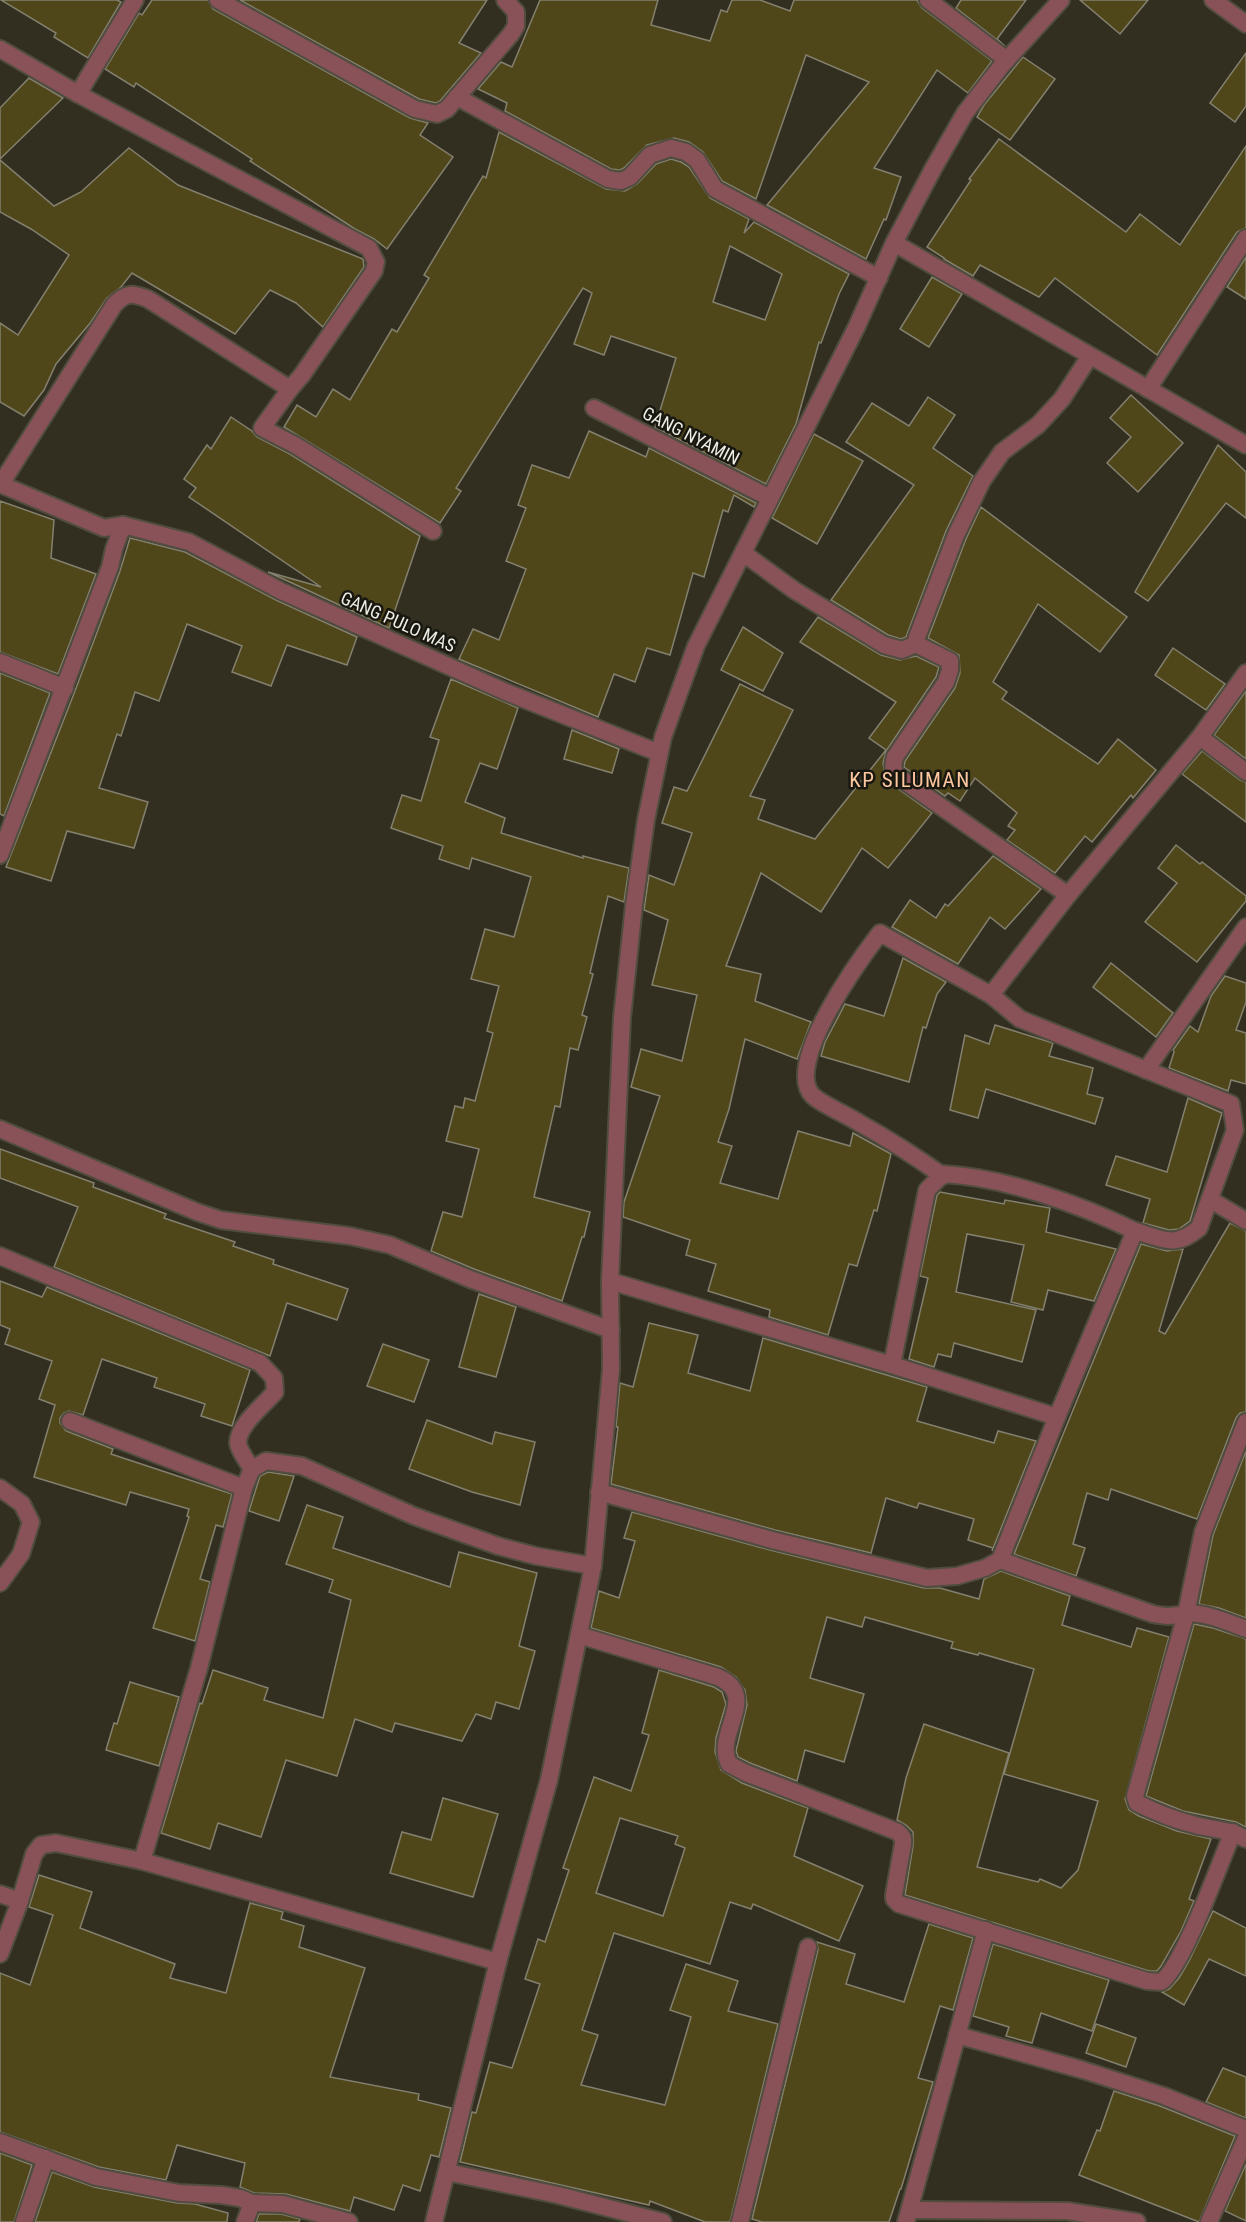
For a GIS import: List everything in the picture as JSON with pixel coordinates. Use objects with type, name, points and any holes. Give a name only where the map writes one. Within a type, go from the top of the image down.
[{"type":"street","points":[[78,94],[135,0]]},
{"type":"street","points":[[218,0],[415,110],[438,114],[447,109],[511,34],[516,26],[510,6]]},
{"type":"street","points":[[928,0],[1007,60]]},
{"type":"street","points":[[434,2222],[498,1962],[549,1780],[593,1566],[611,1369],[610,1281],[622,1018],[646,820],[663,737],[696,646],[852,336],[894,243],[965,113],[1007,60],[1061,0]]},
{"type":"street","points":[[1213,0],[1246,24]]},
{"type":"street","points":[[0,49],[78,94],[369,248],[376,262],[374,271],[262,428],[295,445],[433,531]]},
{"type":"street","points":[[457,97],[608,179],[621,182],[630,177],[650,155],[671,148],[686,152],[697,160],[715,189],[879,278]]},
{"type":"street","points":[[1148,388],[1246,238]]},
{"type":"street","points":[[894,243],[1246,445]]},
{"type":"street","points":[[1,484],[114,305],[122,297],[135,294],[148,298],[290,388]]},
{"type":"street","points":[[916,644],[919,630],[956,535],[982,481],[1002,452],[1038,425],[1062,399],[1090,356]]},
{"type":"street","name":"GANG NYAMIN","points":[[594,408],[770,498]]},
{"type":"street","name":"GANG PULO MAS","points":[[1,484],[104,528],[123,525],[189,542],[281,591],[506,692],[659,753]]},
{"type":"street","points":[[0,855],[4,833],[65,688],[110,567],[123,525]]},
{"type":"street","points":[[743,553],[794,590],[884,645],[902,650],[916,644],[950,661],[946,682],[894,757],[893,770],[900,778],[1068,895]]},
{"type":"street","points":[[0,662],[65,688]]},
{"type":"street","points":[[991,995],[1068,895],[1200,737],[1246,673]]},
{"type":"street","points":[[1200,737],[1246,772]]},
{"type":"street","points":[[892,1365],[927,1190],[943,1176],[943,1174],[1010,1185],[1079,1207],[1136,1231],[1174,1242],[1188,1237],[1199,1228],[1211,1200],[1235,1130],[1232,1104],[1020,1019],[991,995],[880,933],[835,998],[821,1025],[806,1070],[806,1079],[813,1096],[898,1144],[943,1176]]},
{"type":"street","points":[[1146,1070],[1244,934]]},
{"type":"street","points":[[0,1129],[220,1220],[350,1236],[390,1245],[470,1279],[611,1330]]},
{"type":"street","points":[[1211,1200],[1246,1221]]},
{"type":"street","points":[[599,1492],[772,1540],[927,1578],[957,1576],[985,1568],[1000,1560],[1057,1417],[1136,1231]]},
{"type":"street","points":[[0,1256],[260,1363],[274,1378],[275,1392],[247,1422],[240,1433],[238,1444],[252,1469]]},
{"type":"street","points":[[610,1281],[1057,1417]]},
{"type":"street","points":[[70,1421],[244,1488]]},
{"type":"street","points":[[579,1635],[727,1681],[737,1693],[726,1749],[726,1759],[729,1764],[746,1773],[898,1832],[903,1838],[903,1844],[894,1892],[896,1901],[1152,1982],[1161,1982],[1171,1974],[1240,1835],[1171,1817],[1137,1803],[1135,1796],[1186,1614],[1203,1532],[1246,1422]]},
{"type":"street","points":[[142,1861],[200,1668],[244,1488],[252,1469],[266,1461],[303,1466],[414,1516],[498,1546],[536,1556],[593,1566]]},
{"type":"street","points":[[0,1488],[22,1504],[30,1522],[21,1554],[0,1583]]},
{"type":"street","points":[[1000,1560],[1153,1614],[1168,1617],[1186,1614],[1214,1617],[1246,1629]]},
{"type":"street","points":[[0,1954],[20,1901],[34,1854],[41,1845],[56,1843],[142,1861],[498,1962]]},
{"type":"street","points":[[0,1894],[20,1901]]},
{"type":"street","points":[[986,1930],[908,2216],[1067,2211],[1137,2222]]},
{"type":"street","points":[[740,2222],[808,1947]]},
{"type":"street","points":[[957,2035],[1083,2070],[1246,2129]]},
{"type":"street","points":[[1209,2222],[1246,2138]]},
{"type":"street","points":[[0,2142],[96,2177],[179,2193],[221,2195],[240,2198],[252,2203],[283,2204],[349,2222]]},
{"type":"street","points":[[24,2222],[46,2158]]},
{"type":"street","points":[[447,2172],[558,2195],[663,2222]]},
{"type":"street","points":[[245,2222],[252,2203]]},
{"type":"building","points":[[1,0],[117,0],[121,2],[88,58],[54,37],[56,33]]},
{"type":"building","points":[[152,0],[208,0],[213,9],[410,118],[428,123],[420,135],[453,157],[387,249],[250,161],[252,159],[136,83],[134,87],[105,69],[139,13],[142,15]]},
{"type":"building","points":[[240,0],[487,0],[459,43],[481,53],[436,103],[419,99]]},
{"type":"building","points":[[540,0],[658,0],[651,25],[710,41],[721,10],[727,12],[732,0],[760,0],[790,11],[794,0],[917,0],[922,8],[992,61],[968,93],[937,70],[874,168],[901,177],[886,220],[884,219],[866,259],[767,205],[869,82],[806,55],[756,199],[722,181],[703,152],[689,142],[674,138],[647,145],[624,168],[611,169],[505,111],[507,103],[478,89],[501,62],[512,67]]},
{"type":"building","points":[[961,0],[1026,0],[997,39],[1005,46],[956,8]]},
{"type":"building","points":[[1080,0],[1148,0],[1120,34]]},
{"type":"building","points":[[1246,53],[1246,106],[1235,122],[1210,103]]},
{"type":"building","points":[[1023,57],[1055,79],[1010,140],[977,117]]},
{"type":"building","points":[[29,78],[63,98],[0,159],[0,108]]},
{"type":"building","points":[[499,132],[606,189],[625,191],[637,184],[656,164],[671,159],[689,167],[710,198],[749,219],[744,233],[754,222],[849,274],[821,343],[819,342],[796,424],[766,484],[655,427],[676,358],[611,336],[604,355],[574,344],[592,293],[583,288],[456,488],[461,491],[440,523],[284,427],[297,405],[316,417],[333,389],[350,400],[392,329],[397,332],[429,278],[424,275],[483,176],[486,178]],"holes":[[[730,246],[782,274],[765,320],[713,302]]]},
{"type":"building","points":[[999,139],[1126,232],[1140,214],[1180,245],[1246,146],[1246,228],[1237,232],[1157,355],[1055,278],[1039,297],[980,265],[973,276],[927,247],[971,180],[969,179]]},
{"type":"building","points":[[129,148],[178,185],[363,259],[364,267],[323,327],[296,303],[270,290],[235,334],[132,273],[121,287],[107,298],[91,322],[56,364],[44,390],[24,416],[0,402],[0,323],[18,335],[69,255],[31,229],[0,212],[0,160],[54,206],[81,192]]},
{"type":"building","points":[[1246,257],[1246,299],[1227,287]]},
{"type":"building","points":[[932,277],[962,294],[929,347],[900,329]]},
{"type":"building","points":[[1131,395],[1183,443],[1138,492],[1107,463],[1131,437],[1110,418]]},
{"type":"building","points":[[928,397],[955,415],[933,448],[973,476],[946,531],[906,637],[901,639],[888,635],[831,600],[914,485],[846,442],[872,403],[909,426]]},
{"type":"building","points":[[231,417],[257,437],[290,454],[420,536],[389,628],[268,572],[321,587],[189,497],[196,488],[184,479],[207,445],[211,449]]},
{"type":"building","points":[[589,431],[646,457],[649,448],[756,503],[754,507],[734,495],[728,512],[723,510],[704,577],[693,573],[670,655],[647,648],[635,682],[614,674],[598,717],[459,659],[473,629],[499,640],[526,569],[506,561],[526,508],[518,505],[532,465],[569,478]]},
{"type":"building","points":[[814,434],[863,461],[817,544],[772,518]]},
{"type":"building","points":[[1218,445],[1246,472],[1246,518],[1226,503],[1148,601],[1135,592]]},
{"type":"building","points":[[0,501],[54,520],[51,558],[96,574],[58,674],[0,652]]},
{"type":"building","points":[[981,507],[1127,617],[1100,652],[1038,604],[993,682],[1007,692],[1002,699],[1098,764],[1118,739],[1156,770],[1133,798],[1131,795],[1092,842],[1085,836],[1055,873],[1007,840],[1015,830],[1008,826],[1017,813],[975,778],[960,801],[948,793],[945,796],[904,767],[905,761],[955,688],[960,673],[959,655],[928,638],[966,539]]},
{"type":"building","points":[[130,538],[185,552],[276,600],[357,637],[347,665],[287,645],[271,686],[232,672],[242,646],[187,624],[159,701],[135,692],[121,736],[117,734],[99,788],[148,802],[134,848],[67,831],[51,881],[6,867],[75,691]]},
{"type":"building","points":[[818,617],[881,655],[900,660],[916,656],[939,667],[936,677],[886,751],[883,763],[885,775],[890,783],[932,813],[888,868],[862,848],[821,912],[761,873],[726,966],[761,974],[755,1001],[811,1022],[797,1059],[745,1039],[729,1109],[718,1142],[732,1146],[720,1183],[778,1199],[798,1131],[850,1146],[853,1133],[891,1154],[877,1211],[874,1210],[857,1266],[849,1264],[828,1335],[769,1317],[770,1310],[708,1291],[716,1264],[686,1255],[690,1240],[623,1217],[624,1202],[660,1096],[631,1087],[641,1049],[682,1061],[697,995],[652,985],[668,920],[644,910],[649,875],[674,885],[692,833],[662,823],[674,787],[687,791],[740,684],[793,710],[750,796],[765,800],[758,819],[815,839],[886,750],[869,738],[896,702],[800,642]]},
{"type":"building","points":[[743,627],[783,653],[763,691],[721,670]]},
{"type":"building","points":[[1173,648],[1225,684],[1206,710],[1155,675]]},
{"type":"building","points":[[0,673],[50,693],[4,816],[0,814]]},
{"type":"building","points":[[451,679],[518,708],[497,769],[480,763],[465,802],[505,818],[501,833],[583,858],[583,856],[629,868],[624,902],[608,896],[590,973],[593,974],[582,1015],[587,1017],[578,1050],[570,1048],[560,1107],[555,1106],[534,1197],[590,1212],[562,1301],[431,1251],[443,1212],[462,1217],[479,1149],[446,1141],[455,1106],[463,1108],[465,1098],[475,1101],[493,1033],[487,1031],[499,986],[471,979],[485,929],[514,937],[531,877],[472,858],[469,869],[439,859],[443,846],[391,828],[402,795],[421,801],[439,740],[430,737]]},
{"type":"building","points":[[1246,691],[1246,759],[1214,735]]},
{"type":"building","points":[[572,730],[619,749],[612,773],[564,759]]},
{"type":"building","points":[[1202,751],[1240,780],[1246,782],[1246,822],[1182,774]]},
{"type":"building","points":[[1176,845],[1246,896],[1246,901],[1197,962],[1145,922],[1177,883],[1158,868]]},
{"type":"building","points":[[993,856],[1041,889],[1005,929],[990,917],[958,964],[892,927],[910,900],[936,918],[945,904],[948,906]]},
{"type":"building","points":[[903,958],[946,982],[937,994],[926,1028],[923,1027],[909,1082],[821,1056],[825,1042],[845,1004],[884,1016]]},
{"type":"building","points":[[1111,963],[1173,1013],[1156,1037],[1093,987]]},
{"type":"building","points":[[1225,976],[1246,983],[1246,1002],[1236,1030],[1246,1033],[1246,1084],[1231,1080],[1228,1091],[1169,1068],[1173,1050],[1190,1026],[1198,1032],[1211,996]]},
{"type":"building","points":[[995,1025],[1053,1043],[1049,1056],[1093,1068],[1087,1094],[1103,1098],[1095,1124],[986,1089],[978,1118],[950,1110],[965,1035],[989,1044]]},
{"type":"building","points":[[1188,1098],[1222,1113],[1190,1221],[1179,1229],[1169,1230],[1143,1223],[1150,1199],[1106,1185],[1116,1156],[1167,1172]]},
{"type":"building","points":[[0,1149],[94,1183],[93,1187],[166,1214],[164,1218],[235,1242],[233,1246],[274,1260],[273,1264],[348,1289],[337,1320],[287,1303],[270,1356],[54,1267],[78,1207],[0,1178]]},
{"type":"building","points":[[940,1192],[1004,1204],[1005,1200],[1050,1208],[1046,1232],[1116,1249],[1094,1301],[1048,1290],[1043,1310],[1011,1302],[1024,1245],[967,1234],[956,1292],[1036,1310],[1022,1362],[954,1343],[951,1357],[938,1354],[934,1367],[909,1359],[928,1278],[920,1276],[937,1195]]},
{"type":"building","points":[[1230,1223],[1246,1231],[1246,1412],[1240,1413],[1236,1418],[1197,1519],[1111,1489],[1108,1500],[1087,1493],[1073,1544],[1085,1548],[1076,1576],[1014,1554],[1141,1244],[1167,1251],[1183,1249],[1159,1331],[1165,1334]]},
{"type":"building","points":[[0,1281],[42,1297],[47,1287],[250,1370],[232,1426],[201,1416],[205,1404],[154,1387],[157,1378],[102,1359],[83,1415],[69,1411],[60,1418],[60,1423],[66,1431],[113,1449],[111,1454],[232,1494],[223,1527],[216,1525],[200,1579],[210,1582],[195,1641],[153,1628],[189,1517],[187,1516],[189,1509],[130,1492],[126,1505],[34,1477],[55,1405],[39,1399],[52,1361],[5,1344],[10,1329],[0,1325]]},
{"type":"building","points":[[479,1294],[516,1307],[496,1377],[459,1367]]},
{"type":"building","points":[[649,1323],[698,1335],[688,1373],[750,1391],[763,1338],[927,1387],[917,1421],[994,1443],[998,1431],[1036,1441],[992,1551],[993,1548],[968,1540],[974,1519],[919,1503],[917,1508],[886,1498],[871,1553],[775,1530],[611,1484],[618,1427],[616,1427],[620,1383],[633,1387]]},
{"type":"building","points":[[383,1344],[429,1360],[414,1402],[367,1386]]},
{"type":"building","points":[[427,1420],[492,1444],[495,1432],[535,1442],[520,1505],[472,1492],[409,1469]]},
{"type":"building","points":[[1246,1451],[1246,1618],[1219,1608],[1199,1604],[1213,1535]]},
{"type":"building","points":[[268,1472],[294,1476],[279,1521],[249,1511],[260,1476]]},
{"type":"building","points":[[307,1505],[343,1517],[333,1548],[450,1587],[459,1552],[537,1573],[519,1646],[535,1651],[519,1709],[496,1702],[491,1719],[476,1714],[462,1741],[395,1723],[392,1732],[355,1719],[337,1776],[286,1760],[261,1837],[218,1823],[210,1849],[161,1833],[200,1703],[202,1704],[213,1670],[268,1688],[264,1700],[323,1718],[351,1600],[329,1592],[333,1580],[286,1564]]},
{"type":"building","points":[[632,1512],[770,1550],[924,1588],[940,1588],[979,1599],[984,1579],[1001,1571],[1070,1596],[1062,1625],[1131,1647],[1137,1628],[1169,1637],[1125,1799],[1129,1810],[1139,1816],[1177,1831],[1211,1839],[1189,1899],[1194,1901],[1181,1931],[1157,1971],[1149,1971],[905,1895],[913,1832],[897,1820],[906,1778],[924,1724],[1009,1753],[977,1867],[1038,1882],[1040,1879],[1061,1888],[1078,1870],[1098,1801],[1004,1774],[1034,1669],[979,1653],[978,1655],[951,1648],[953,1642],[865,1617],[862,1627],[827,1617],[810,1678],[864,1694],[844,1762],[805,1750],[797,1781],[750,1763],[738,1757],[736,1751],[747,1705],[745,1690],[736,1677],[721,1667],[591,1628],[599,1591],[619,1598],[635,1541],[624,1538]]},
{"type":"building","points":[[1194,1624],[1246,1639],[1246,1827],[1236,1822],[1183,1811],[1146,1796]]},
{"type":"building","points":[[659,1670],[714,1687],[722,1692],[726,1704],[716,1738],[715,1752],[721,1770],[742,1783],[808,1808],[794,1856],[863,1886],[839,1941],[753,1904],[751,1909],[730,1902],[710,1964],[614,1933],[582,2030],[598,2035],[581,2085],[665,2105],[691,2017],[670,2010],[686,1964],[738,1981],[728,2011],[778,2024],[730,2222],[705,2222],[650,2201],[649,2205],[460,2162],[472,2112],[476,2113],[490,2062],[512,2068],[540,1984],[525,1979],[538,1939],[545,1942],[569,1870],[563,1868],[594,1777],[631,1791],[649,1735],[642,1733]],"holes":[[[620,1818],[678,1836],[675,1844],[685,1848],[663,1916],[596,1893]]]},
{"type":"building","points":[[130,1682],[179,1697],[159,1766],[106,1750]]},
{"type":"building","points":[[443,1798],[498,1814],[473,1897],[390,1873],[402,1832],[431,1840]]},
{"type":"building","points":[[39,1875],[92,1892],[80,1928],[175,1964],[170,1978],[226,1993],[250,1903],[283,1912],[281,1919],[304,1926],[299,1947],[365,1968],[330,2077],[419,2094],[418,2100],[451,2108],[439,2157],[431,2155],[420,2191],[403,2185],[394,2210],[354,2197],[350,2211],[286,2194],[254,2193],[240,2187],[245,2163],[177,2145],[166,2180],[99,2167],[0,2132],[0,1973],[30,1985],[53,1915],[29,1907]]},
{"type":"building","points":[[1213,1911],[1246,1928],[1246,1976],[1209,1959],[1184,2005],[1162,1992],[1169,1989],[1179,1978]]},
{"type":"building","points":[[929,1924],[973,1938],[953,2010],[940,2006],[918,2078],[933,2082],[889,2222],[762,2222],[752,2219],[818,1950],[817,1942],[855,1954],[846,1984],[904,2002]]},
{"type":"building","points":[[993,1944],[1109,1980],[1092,2031],[1041,2013],[1032,2043],[1006,2036],[1009,2027],[973,2016]]},
{"type":"building","points":[[1096,2024],[1136,2038],[1126,2067],[1086,2053]]},
{"type":"building","points":[[1223,2068],[1246,2077],[1246,2118],[1206,2102]]},
{"type":"building","points":[[1114,2091],[1160,2106],[1235,2136],[1199,2222],[1079,2175],[1097,2130],[1100,2131]]},
{"type":"building","points":[[0,2153],[32,2165],[14,2222],[0,2222]]},
{"type":"building","points":[[1246,2164],[1246,2221],[1225,2211]]},
{"type":"building","points":[[52,2172],[94,2187],[177,2203],[195,2204],[228,2213],[227,2222],[35,2222]]},
{"type":"building","points":[[259,2214],[281,2214],[300,2219],[299,2222],[256,2222]]},
{"type":"district","name":"KP SILUMAN","points":[[910,780]]}]
